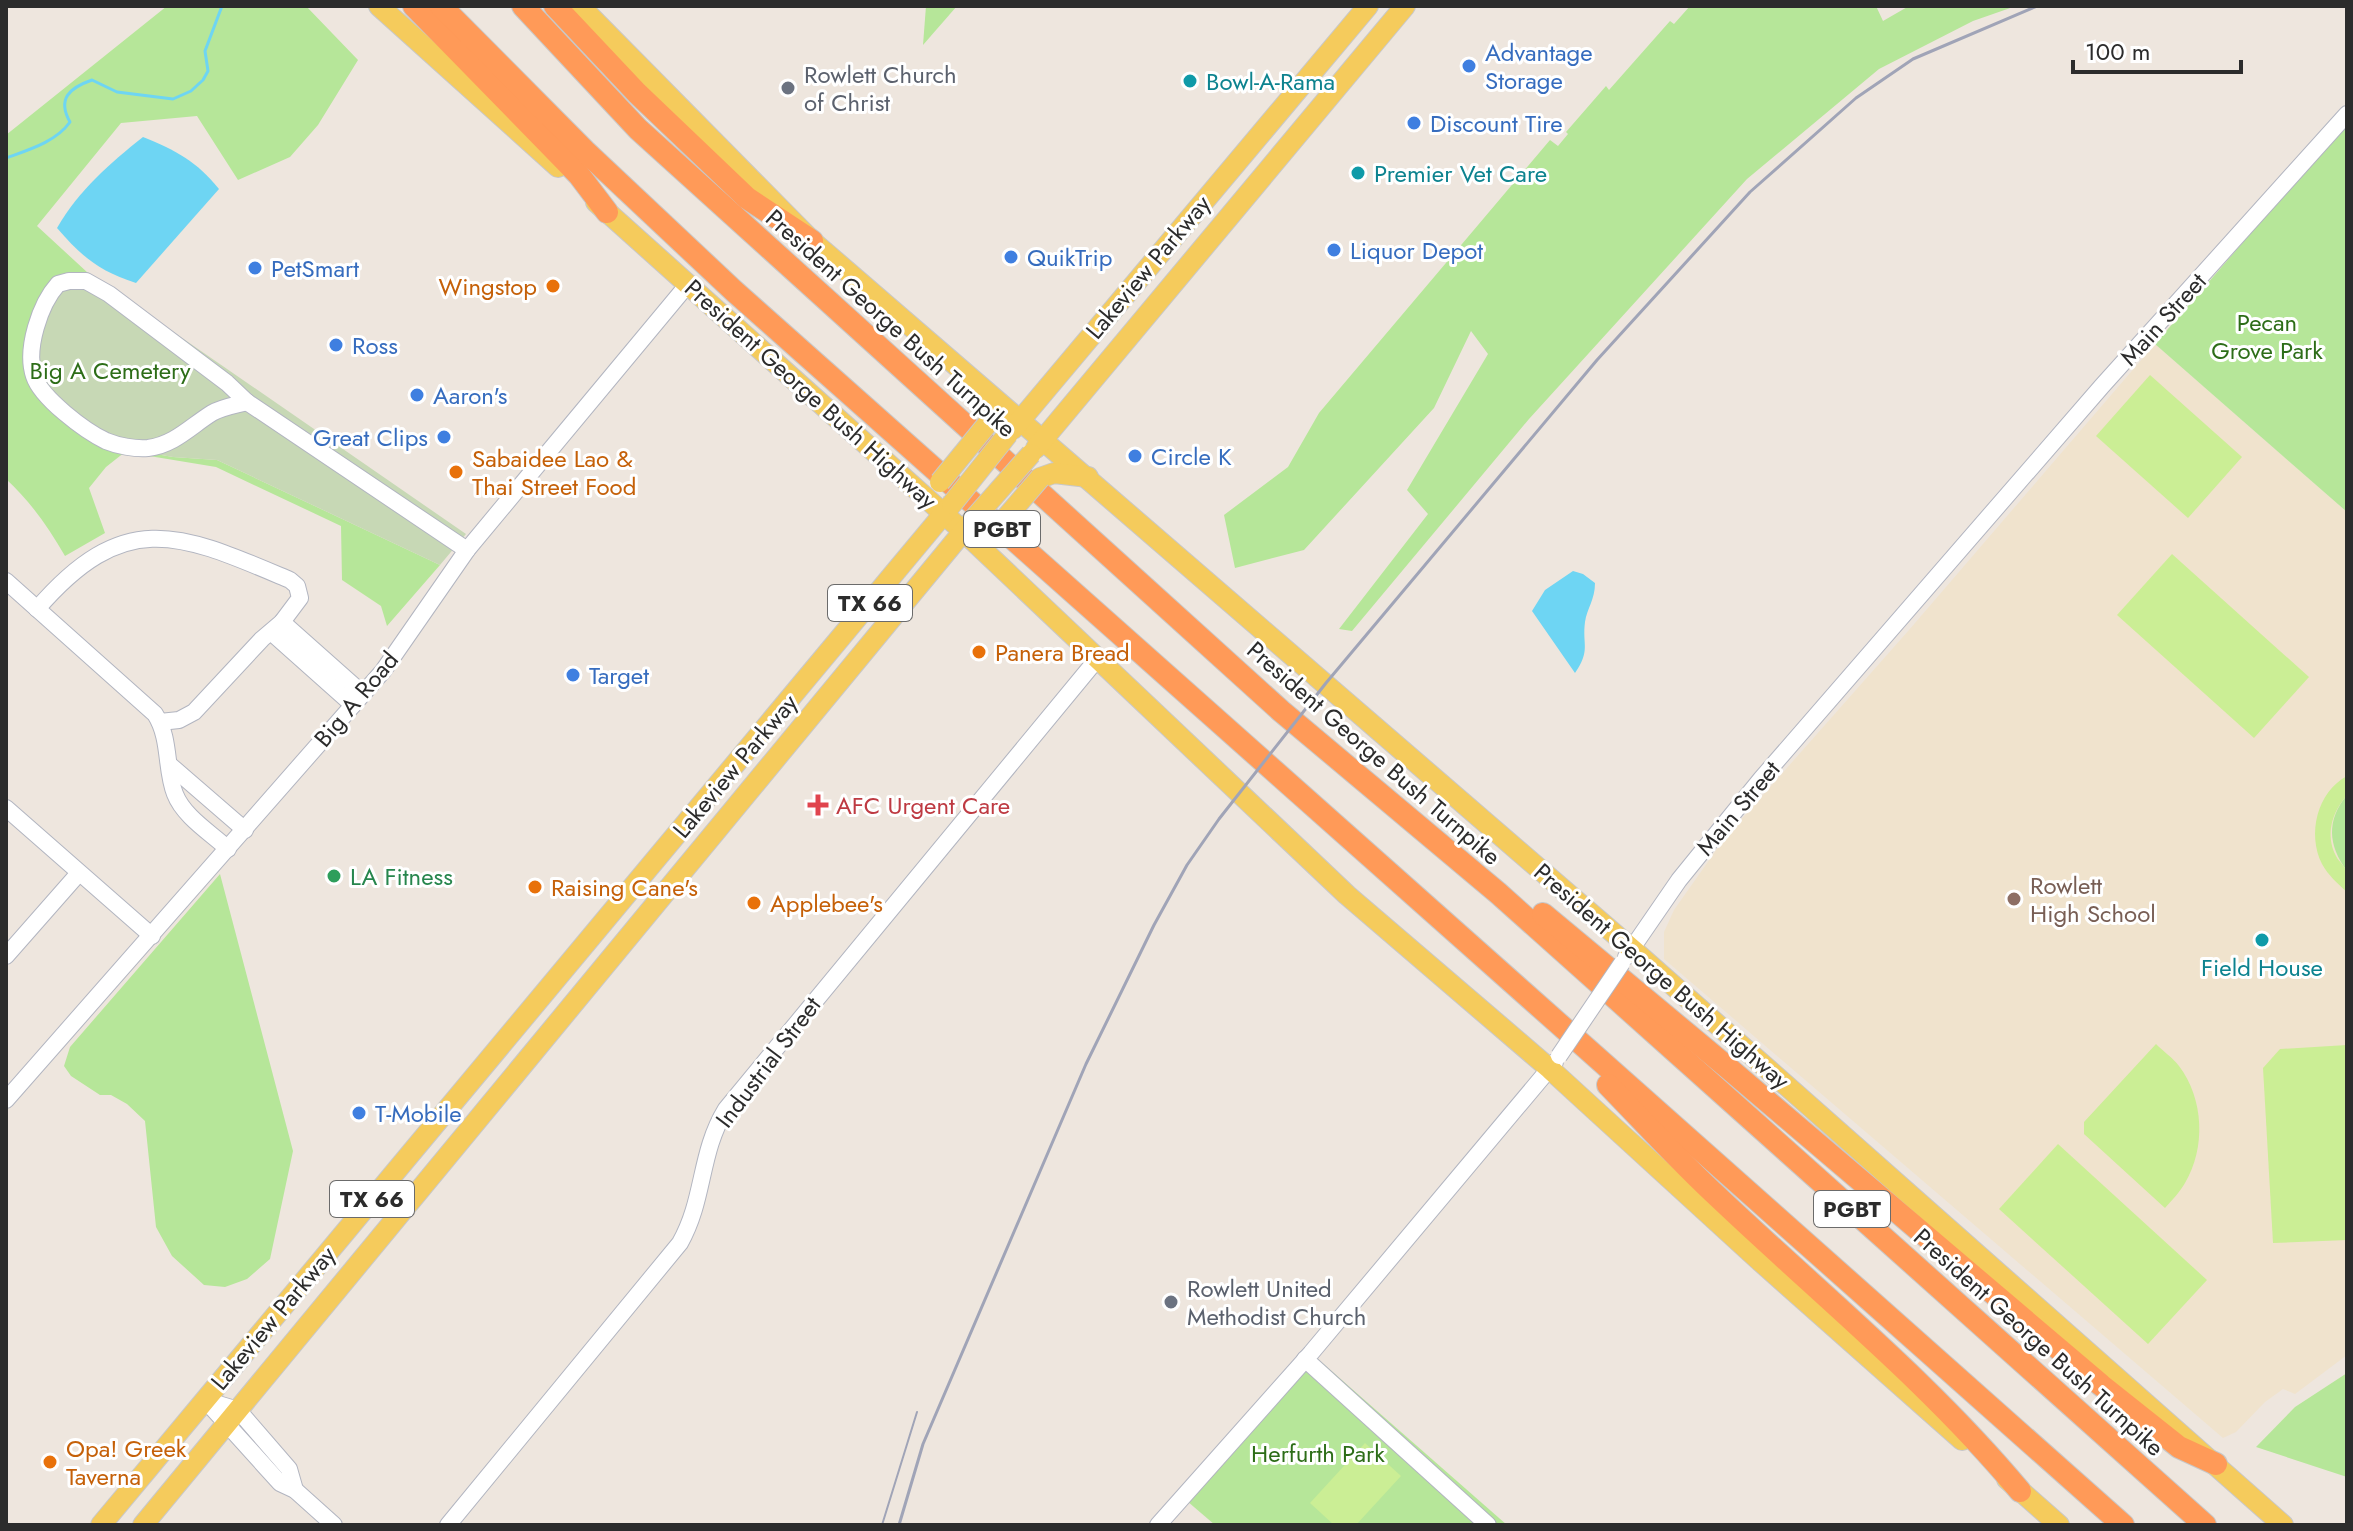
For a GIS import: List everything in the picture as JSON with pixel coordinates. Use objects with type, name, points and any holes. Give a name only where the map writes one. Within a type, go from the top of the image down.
[{"type":"highway","points":[[414,6],[579,175],[607,212]]},
{"type":"highway","name":"PGBT","points":[[441,6],[595,161],[724,282],[2123,1525]]},
{"type":"highway","name":"President George Bush Turnpike","points":[[523,6],[638,129],[1281,711],[1498,893],[2205,1525]]},
{"type":"highway","points":[[555,6],[637,93],[747,198],[812,241]]},
{"type":"highway","points":[[1498,893],[1537,909],[2101,1385],[2179,1447],[2216,1464]]},
{"type":"highway","points":[[1576,1039],[1591,1068],[1717,1197],[1909,1371],[1978,1441],[2020,1491]]},
{"type":"main road","name":"President George Bush Highway","points":[[379,6],[892,467],[968,527],[991,557],[1347,895],[1554,1063],[1761,1262],[2059,1525]]},
{"type":"main road","name":"President George Bush Highway","points":[[580,6],[812,241],[975,380],[1015,427],[1037,446],[1088,477],[1627,956],[2283,1525]]},
{"type":"main road","name":"Lakeview Parkway","points":[[143,1525],[968,527],[1405,6]]},
{"type":"main road","name":"Lakeview Parkway","points":[[101,1525],[1365,7]]},
{"type":"main road","points":[[1192,214],[1215,233]]},
{"type":"main road","points":[[892,467],[921,485],[940,482],[989,422],[990,408],[975,380]]},
{"type":"main road","points":[[991,557],[988,544],[991,535],[1040,478],[1054,473],[1088,477]]},
{"type":"main road","points":[[765,775],[762,756],[793,719],[797,708],[796,693]]},
{"type":"main road","points":[[641,878],[663,897]]},
{"type":"main road","points":[[446,1111],[470,1130]]},
{"type":"street","points":[[1365,7],[1386,27]]},
{"type":"street","name":"Main Street","points":[[1158,1525],[1305,1359],[1554,1063],[1679,880],[1770,769],[2093,397],[2347,114]]},
{"type":"street","points":[[247,402],[213,412],[178,437],[150,448],[107,441],[63,410],[35,380],[32,352],[41,309],[58,284],[86,281],[121,303],[227,383],[247,402],[467,550]]},
{"type":"street","name":"Big A Road","points":[[6,1100],[383,671],[467,550],[689,283]]},
{"type":"street","points":[[37,609],[65,578],[104,551],[143,539],[176,538],[216,548],[290,580],[297,586],[300,598],[276,627],[188,717],[160,722]]},
{"type":"street","points":[[6,581],[155,714],[160,722],[177,799],[188,814],[228,849]]},
{"type":"street","points":[[276,627],[358,700]]},
{"type":"street","name":"Industrial Street","points":[[448,1525],[680,1243],[696,1207],[709,1144],[726,1109],[1098,658]]},
{"type":"street","points":[[171,766],[245,830]]},
{"type":"street","points":[[6,808],[152,936]]},
{"type":"street","points":[[6,956],[79,873]]},
{"type":"street","points":[[1305,1359],[1488,1525]]},
{"type":"street","points":[[205,1400],[232,1417],[289,1469],[295,1490],[334,1525]]},
{"type":"shaded area","name":"Rowlett High School","points":[[2155,344],[2347,512],[2347,1355],[2295,1394],[2283,1389],[2265,1402],[2236,1432],[2223,1438],[1664,959],[1664,932],[1674,910],[1724,839]]},
{"type":"green space","points":[[167,6],[306,6],[358,60],[318,125],[290,157],[238,180],[197,116],[121,123],[37,226],[88,273],[55,282],[110,446],[173,457],[217,460],[440,565],[387,626],[381,606],[342,580],[341,526],[216,467],[125,452],[106,467],[89,488],[105,533],[65,556],[38,515],[6,479],[6,135]]},
{"type":"green space","points":[[926,6],[957,6],[923,45]]},
{"type":"green space","points":[[1690,6],[1876,6],[1883,21],[1909,6],[2016,6],[1973,21],[1879,69],[1747,179],[1529,419],[1352,631],[1339,629],[1428,514],[1407,490],[1488,354],[1471,331],[1434,408],[1304,550],[1235,568],[1224,515],[1288,467],[1319,413],[1550,140],[1558,146],[1568,134],[1566,132],[1606,86],[1609,90],[1670,21],[1674,24]]},
{"type":"green space","name":"Pecan Grove Park","points":[[2347,122],[2347,512],[2155,344]]},
{"type":"green space","name":"Big A Cemetery","points":[[88,273],[466,534],[440,565],[217,460],[173,457],[110,446],[66,425],[31,379],[55,282]]},
{"type":"green space","points":[[2150,375],[2242,457],[2188,518],[2096,436]]},
{"type":"green space","points":[[2172,554],[2309,677],[2254,738],[2117,615]]},
{"type":"green space","points":[[2347,776],[2347,795],[2334,816],[2331,840],[2337,858],[2347,872],[2347,892],[2322,864],[2315,840],[2315,827],[2328,792]]},
{"type":"green space","points":[[2347,795],[2347,871],[2336,852],[2332,833],[2335,814]]},
{"type":"green space","points":[[220,874],[293,1151],[270,1259],[247,1279],[225,1287],[204,1285],[172,1256],[156,1227],[145,1121],[127,1104],[111,1095],[100,1095],[71,1076],[64,1066],[70,1047]]},
{"type":"green space","points":[[2156,1044],[2177,1063],[2187,1079],[2199,1124],[2192,1169],[2181,1190],[2165,1208],[2084,1134],[2084,1122]]},
{"type":"green space","points":[[2347,1045],[2347,1240],[2273,1243],[2263,1068],[2280,1049]]},
{"type":"green space","points":[[2058,1144],[2207,1280],[2148,1344],[1999,1209]]},
{"type":"green space","name":"Herfurth Park","points":[[1311,1353],[1507,1525],[1215,1525],[1187,1501]]},
{"type":"green space","points":[[2347,1373],[2347,1477],[2256,1447],[2295,1407]]},
{"type":"green space","points":[[1365,1443],[1401,1476],[1356,1525],[1334,1525],[1310,1503]]},
{"type":"water","points":[[143,137],[185,158],[219,189],[136,283],[92,262],[57,228],[96,178]]},
{"type":"water","points":[[1573,571],[1595,583],[1585,622],[1584,653],[1575,673],[1532,611],[1545,590]]},
{"type":"waterway","points":[[6,158],[41,144],[64,129],[70,122],[65,107],[68,95],[92,80],[117,92],[173,99],[191,91],[208,71],[205,51],[222,6]]},
{"type":"tram line","points":[[882,1525],[917,1412]]},
{"type":"railway","points":[[899,1525],[923,1444],[1086,1064],[1154,925],[1187,865],[1219,819],[1326,683],[1597,360],[1750,192],[1856,98],[1913,59],[2037,6]]},
{"type":"place","name":"Advantage Storage","points":[[1469,66]]},
{"type":"place","name":"Bowl-A-Rama","points":[[1190,81]]},
{"type":"place","name":"Rowlett Church of Christ","points":[[788,88]]},
{"type":"place","name":"Discount Tire","points":[[1414,123]]},
{"type":"place","name":"Premier Vet Care","points":[[1358,173]]},
{"type":"place","name":"Liquor Depot","points":[[1334,250]]},
{"type":"place","name":"QuikTrip","points":[[1011,257]]},
{"type":"place","name":"PetSmart","points":[[255,268]]},
{"type":"place","name":"Wingstop","points":[[553,286]]},
{"type":"place","name":"Ross","points":[[336,345]]},
{"type":"place","name":"Aaron's","points":[[417,395]]},
{"type":"place","name":"Great Clips","points":[[444,437]]},
{"type":"place","name":"Circle K","points":[[1135,456]]},
{"type":"place","name":"Sabaidee Lao & Thai Street Food","points":[[456,472]]},
{"type":"place","name":"Panera Bread","points":[[979,652]]},
{"type":"place","name":"Target","points":[[573,675]]},
{"type":"place","name":"AFC Urgent Care","points":[[818,805]]},
{"type":"place","name":"LA Fitness","points":[[334,876]]},
{"type":"place","name":"Raising Cane's","points":[[535,887]]},
{"type":"place","name":"Rowlett High School","points":[[2014,899]]},
{"type":"place","name":"Applebee's","points":[[754,903]]},
{"type":"place","name":"Field House","points":[[2262,940]]},
{"type":"place","name":"T-Mobile","points":[[359,1113]]},
{"type":"place","name":"Rowlett United Methodist Church","points":[[1171,1302]]},
{"type":"place","name":"Opa! Greek Taverna","points":[[50,1462]]}]
